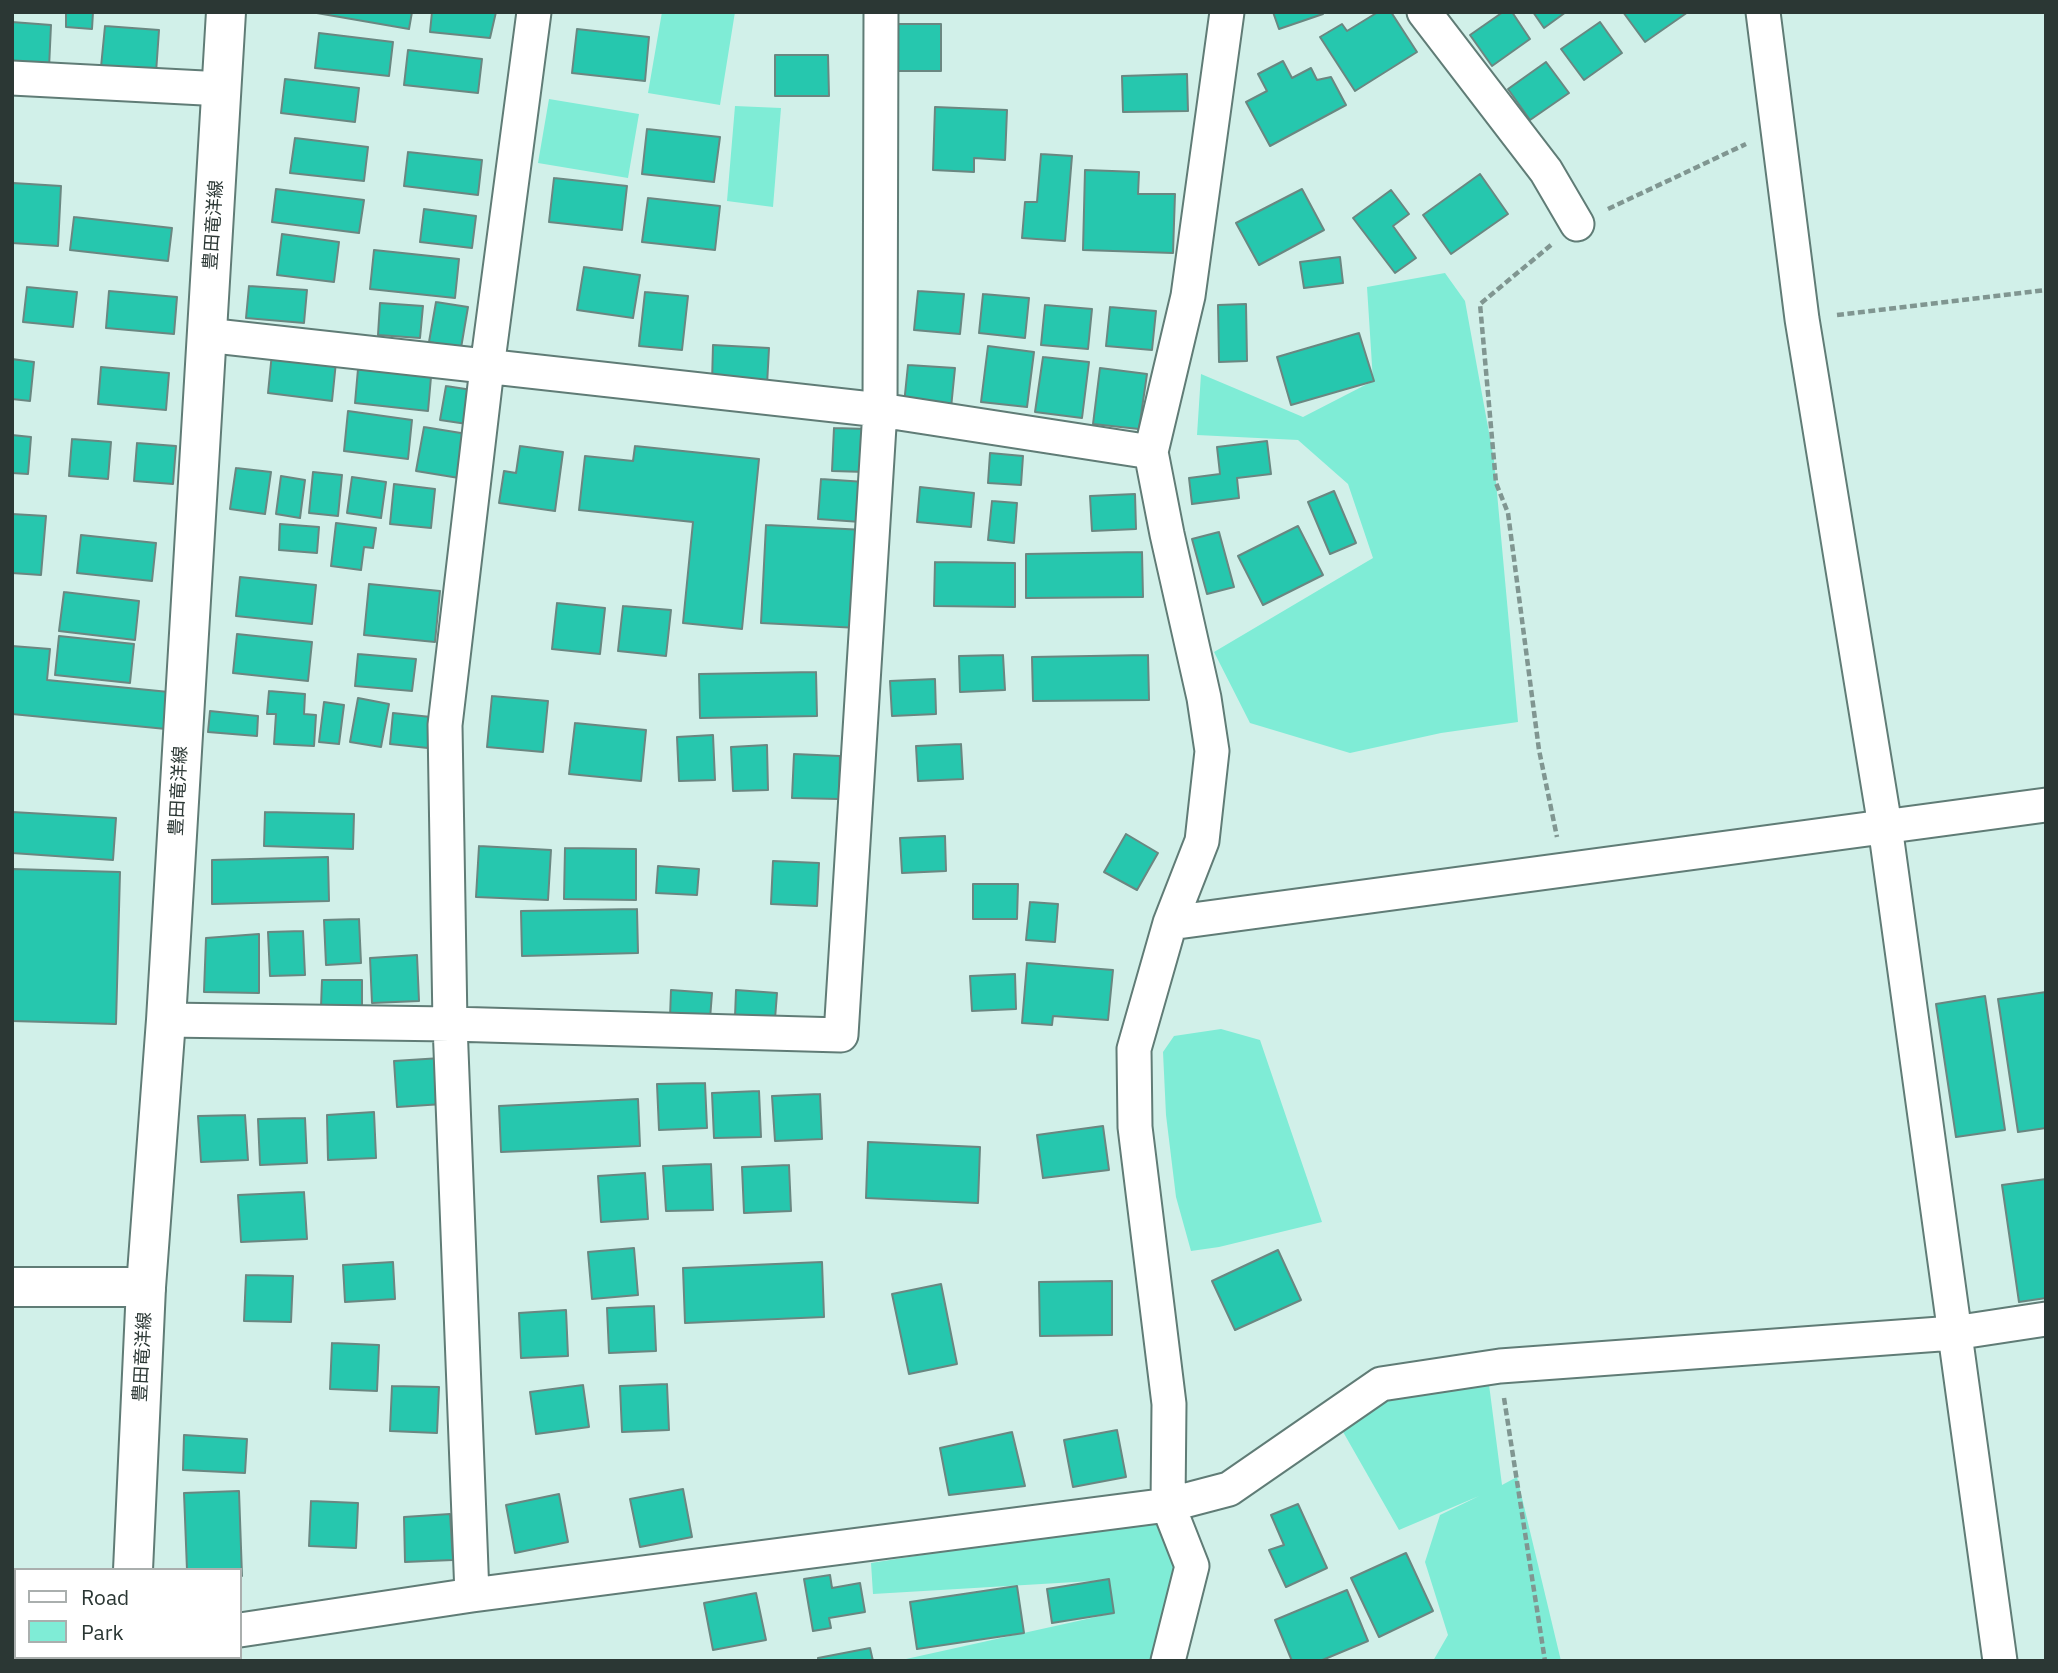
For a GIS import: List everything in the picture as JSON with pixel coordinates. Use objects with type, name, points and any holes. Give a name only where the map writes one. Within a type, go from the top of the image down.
[{"type":"main road","name":"豊田竜洋線","points":[[133,1568],[146,1287],[166,1020],[226,12]]},
{"type":"main road","points":[[12,1287],[146,1287]]},
{"type":"street","points":[[472,1595],[450,1024],[445,725],[487,368],[534,12]]},
{"type":"street","points":[[166,1020],[450,1024],[841,1035],[880,410],[881,12]]},
{"type":"street","points":[[1168,1661],[1192,1566],[1168,1505],[1169,1404],[1135,1127],[1134,1049],[1170,923],[1202,841],[1212,751],[1204,698],[1151,452],[1188,296],[1227,12]]},
{"type":"street","points":[[1424,12],[1546,171],[1577,224]]},
{"type":"street","points":[[1763,12],[1802,319],[1885,827],[2000,1661]]},
{"type":"street","points":[[12,78],[223,89]]},
{"type":"street","points":[[206,335],[880,410],[1151,452]]},
{"type":"street","points":[[1170,923],[2046,805]]},
{"type":"street","points":[[242,1630],[472,1595],[1168,1505],[1229,1489],[1381,1384],[1500,1366],[1954,1333],[2046,1319]]},
{"type":"path","points":[[1564,869],[1539,750],[1508,513],[1496,483],[1480,304],[1577,224],[1778,128]]},
{"type":"path","points":[[1802,319],[2046,290]]},
{"type":"path","points":[[1500,1366],[1545,1661]]},
{"type":"green space","points":[[662,12],[735,12],[720,105],[648,93]]},
{"type":"green space","points":[[549,99],[639,114],[628,178],[538,163]]},
{"type":"green space","points":[[735,106],[781,108],[773,207],[727,201]]},
{"type":"green space","points":[[1445,273],[1465,301],[1494,460],[1518,722],[1441,733],[1350,753],[1250,723],[1214,652],[1373,558],[1348,484],[1298,440],[1197,435],[1201,374],[1303,417],[1373,381],[1367,287]]},
{"type":"green space","points":[[1221,1029],[1260,1040],[1322,1222],[1219,1247],[1191,1251],[1176,1197],[1166,1115],[1163,1052],[1174,1036]]},
{"type":"green space","points":[[1487,1369],[1502,1485],[1517,1477],[1561,1661],[1433,1661],[1448,1635],[1425,1562],[1440,1515],[1479,1496],[1399,1530],[1338,1423],[1381,1384]]},
{"type":"green space","points":[[1162,1517],[1192,1566],[1168,1661],[897,1661],[1114,1613],[1109,1580],[873,1594],[871,1563]]},
{"type":"building","points":[[66,12],[93,12],[92,29],[66,27]]},
{"type":"building","points":[[311,12],[412,12],[409,29]]},
{"type":"building","points":[[432,12],[496,12],[490,38],[430,32]]},
{"type":"building","points":[[1273,12],[1322,12],[1323,14],[1279,29]]},
{"type":"building","points":[[1378,12],[1391,12],[1417,52],[1355,91],[1320,37],[1342,24],[1347,31]]},
{"type":"building","points":[[1503,12],[1512,12],[1530,39],[1492,66],[1470,35]]},
{"type":"building","points":[[1533,12],[1566,12],[1544,28]]},
{"type":"building","points":[[1623,12],[1688,12],[1645,42]]},
{"type":"building","points":[[12,22],[51,25],[49,68],[12,64]]},
{"type":"building","points":[[1600,22],[1622,53],[1584,80],[1561,49]]},
{"type":"building","points":[[897,24],[941,24],[941,71],[897,71]]},
{"type":"building","points":[[105,26],[159,30],[156,73],[101,67]]},
{"type":"building","points":[[577,29],[649,37],[645,81],[572,73]]},
{"type":"building","points":[[319,33],[393,42],[389,76],[315,68]]},
{"type":"building","points":[[408,50],[482,59],[478,93],[404,85]]},
{"type":"building","points":[[775,55],[828,55],[829,96],[775,96]]},
{"type":"building","points":[[1283,61],[1292,78],[1311,68],[1317,80],[1331,77],[1346,105],[1270,146],[1246,102],[1267,91],[1258,74]]},
{"type":"building","points":[[1546,62],[1569,93],[1530,120],[1508,89]]},
{"type":"building","points":[[1187,74],[1188,111],[1123,112],[1122,76]]},
{"type":"building","points":[[285,79],[359,88],[355,122],[281,113]]},
{"type":"building","points":[[935,107],[1007,110],[1005,160],[974,158],[974,172],[933,170]]},
{"type":"building","points":[[647,129],[720,137],[714,182],[642,174]]},
{"type":"building","points":[[295,138],[368,147],[364,181],[290,173]]},
{"type":"building","points":[[408,152],[482,160],[478,195],[404,186]]},
{"type":"building","points":[[1041,154],[1072,156],[1065,241],[1022,238],[1025,202],[1037,202]]},
{"type":"building","points":[[1085,170],[1139,172],[1138,194],[1175,194],[1173,253],[1083,250]]},
{"type":"building","points":[[1480,174],[1508,214],[1451,254],[1423,215]]},
{"type":"building","points":[[554,178],[627,186],[622,230],[549,222]]},
{"type":"building","points":[[13,183],[61,186],[58,246],[12,243]]},
{"type":"building","points":[[276,189],[364,200],[359,233],[272,222]]},
{"type":"building","points":[[1302,189],[1324,230],[1259,265],[1236,223]]},
{"type":"building","points":[[1391,190],[1409,214],[1393,226],[1416,258],[1395,273],[1353,218]]},
{"type":"building","points":[[648,198],[720,206],[715,250],[642,242]]},
{"type":"building","points":[[424,209],[476,216],[472,248],[420,242]]},
{"type":"building","points":[[74,217],[172,228],[168,261],[70,250]]},
{"type":"building","points":[[282,234],[339,242],[334,282],[277,275]]},
{"type":"building","points":[[374,250],[459,259],[455,298],[370,289]]},
{"type":"building","points":[[1340,257],[1343,283],[1304,288],[1300,262]]},
{"type":"building","points":[[584,267],[640,275],[633,318],[577,310]]},
{"type":"building","points":[[249,286],[307,290],[304,323],[246,318]]},
{"type":"building","points":[[27,287],[77,292],[73,327],[23,322]]},
{"type":"building","points":[[109,291],[177,297],[174,334],[106,328]]},
{"type":"building","points":[[918,291],[964,294],[960,334],[914,330]]},
{"type":"building","points":[[645,292],[688,296],[682,350],[639,346]]},
{"type":"building","points":[[983,294],[1029,298],[1025,338],[979,333]]},
{"type":"building","points":[[436,302],[468,307],[461,348],[429,342]]},
{"type":"building","points":[[380,303],[423,306],[420,338],[378,335]]},
{"type":"building","points":[[1246,304],[1247,361],[1219,362],[1218,305]]},
{"type":"building","points":[[1045,305],[1092,309],[1088,349],[1041,345]]},
{"type":"building","points":[[1110,307],[1156,311],[1152,350],[1106,346]]},
{"type":"building","points":[[1359,333],[1374,381],[1291,405],[1277,357]]},
{"type":"building","points":[[713,345],[769,348],[767,385],[712,383]]},
{"type":"building","points":[[988,346],[1034,352],[1027,407],[981,402]]},
{"type":"building","points":[[272,353],[336,362],[332,401],[268,393]]},
{"type":"building","points":[[1043,357],[1089,362],[1082,418],[1035,412]]},
{"type":"building","points":[[12,359],[34,362],[30,401],[12,399]]},
{"type":"building","points":[[908,365],[955,368],[951,408],[904,404]]},
{"type":"building","points":[[101,367],[169,373],[166,410],[98,404]]},
{"type":"building","points":[[1100,368],[1147,374],[1139,429],[1093,424]]},
{"type":"building","points":[[358,369],[431,377],[428,411],[355,403]]},
{"type":"building","points":[[446,386],[472,390],[467,424],[440,420]]},
{"type":"building","points":[[348,411],[412,420],[408,459],[344,451]]},
{"type":"building","points":[[424,427],[467,434],[459,478],[416,471]]},
{"type":"building","points":[[834,428],[867,429],[866,472],[832,471]]},
{"type":"building","points":[[12,435],[31,437],[28,474],[12,473]]},
{"type":"building","points":[[72,439],[111,442],[108,479],[69,476]]},
{"type":"building","points":[[1267,441],[1271,474],[1237,478],[1239,498],[1192,504],[1189,478],[1220,474],[1217,447]]},
{"type":"building","points":[[137,443],[176,446],[173,484],[134,481]]},
{"type":"building","points":[[520,446],[563,452],[555,511],[499,503],[504,471],[516,473]]},
{"type":"building","points":[[635,446],[759,459],[742,629],[683,623],[693,522],[579,510],[585,456],[633,461]]},
{"type":"building","points":[[990,453],[1023,456],[1021,485],[988,483]]},
{"type":"building","points":[[236,468],[271,472],[265,514],[230,509]]},
{"type":"building","points":[[313,472],[342,475],[338,516],[309,513]]},
{"type":"building","points":[[281,476],[305,480],[300,518],[276,514]]},
{"type":"building","points":[[352,477],[386,482],[381,518],[347,513]]},
{"type":"building","points":[[821,479],[865,482],[861,522],[818,519]]},
{"type":"building","points":[[394,484],[435,489],[431,528],[390,524]]},
{"type":"building","points":[[920,487],[974,493],[971,527],[917,522]]},
{"type":"building","points":[[1334,491],[1356,543],[1330,554],[1308,502]]},
{"type":"building","points":[[1135,494],[1136,529],[1092,531],[1090,496]]},
{"type":"building","points":[[992,501],[1017,503],[1014,543],[988,540]]},
{"type":"building","points":[[12,514],[46,516],[41,575],[12,573]]},
{"type":"building","points":[[336,523],[376,528],[373,548],[364,547],[361,570],[331,566]]},
{"type":"building","points":[[280,524],[319,527],[317,553],[279,550]]},
{"type":"building","points":[[766,525],[865,530],[859,628],[761,623]]},
{"type":"building","points":[[1298,526],[1323,575],[1263,605],[1238,556]]},
{"type":"building","points":[[1219,532],[1234,587],[1207,594],[1192,539]]},
{"type":"building","points":[[81,535],[156,543],[152,581],[77,573]]},
{"type":"building","points":[[1142,552],[1143,597],[1026,598],[1026,554]]},
{"type":"building","points":[[935,562],[1015,563],[1015,607],[934,606]]},
{"type":"building","points":[[240,577],[316,585],[312,624],[236,616]]},
{"type":"building","points":[[369,584],[440,591],[435,642],[364,635]]},
{"type":"building","points":[[64,592],[139,601],[135,640],[59,631]]},
{"type":"building","points":[[557,603],[605,608],[600,654],[552,649]]},
{"type":"building","points":[[623,606],[671,610],[666,656],[618,651]]},
{"type":"building","points":[[237,634],[312,642],[308,681],[233,673]]},
{"type":"building","points":[[59,636],[134,644],[130,683],[55,675]]},
{"type":"building","points":[[12,646],[50,649],[47,680],[169,692],[166,729],[12,714]]},
{"type":"building","points":[[358,654],[416,659],[412,691],[355,686]]},
{"type":"building","points":[[1003,655],[1005,690],[960,692],[959,656]]},
{"type":"building","points":[[1148,655],[1149,700],[1033,701],[1032,657]]},
{"type":"building","points":[[816,672],[817,716],[700,718],[699,674]]},
{"type":"building","points":[[935,679],[936,714],[892,716],[890,681]]},
{"type":"building","points":[[269,691],[305,694],[304,714],[316,715],[314,746],[274,744],[276,714],[267,714]]},
{"type":"building","points":[[492,696],[548,701],[543,752],[487,747]]},
{"type":"building","points":[[358,698],[389,704],[381,747],[350,742]]},
{"type":"building","points":[[324,702],[344,705],[339,744],[319,742]]},
{"type":"building","points":[[210,711],[258,716],[257,736],[208,732]]},
{"type":"building","points":[[393,713],[431,717],[428,748],[390,744]]},
{"type":"building","points":[[575,723],[646,730],[641,781],[569,774]]},
{"type":"building","points":[[713,735],[715,780],[679,781],[677,737]]},
{"type":"building","points":[[961,744],[963,779],[918,781],[916,746]]},
{"type":"building","points":[[767,745],[768,790],[733,791],[731,747]]},
{"type":"building","points":[[794,754],[840,756],[839,799],[792,798]]},
{"type":"building","points":[[12,812],[116,818],[113,860],[12,853]]},
{"type":"building","points":[[265,812],[354,814],[353,849],[264,846]]},
{"type":"building","points":[[1126,834],[1158,853],[1137,890],[1104,872]]},
{"type":"building","points":[[945,836],[946,871],[902,873],[900,838]]},
{"type":"building","points":[[479,846],[551,850],[548,900],[476,897]]},
{"type":"building","points":[[565,848],[636,849],[636,900],[564,899]]},
{"type":"building","points":[[328,857],[329,901],[212,904],[212,860]]},
{"type":"building","points":[[773,861],[819,863],[817,906],[771,904]]},
{"type":"building","points":[[658,866],[699,869],[697,895],[656,893]]},
{"type":"building","points":[[12,869],[120,872],[116,1024],[12,1021]]},
{"type":"building","points":[[973,884],[1018,884],[1017,919],[973,919]]},
{"type":"building","points":[[1030,902],[1058,904],[1055,942],[1026,940]]},
{"type":"building","points":[[637,909],[638,953],[522,956],[521,911]]},
{"type":"building","points":[[359,919],[361,963],[326,965],[324,920]]},
{"type":"building","points":[[303,931],[305,975],[270,976],[268,932]]},
{"type":"building","points":[[259,934],[259,993],[204,992],[206,938]]},
{"type":"building","points":[[417,955],[419,1001],[372,1003],[370,958]]},
{"type":"building","points":[[1027,963],[1113,970],[1108,1020],[1053,1016],[1052,1025],[1022,1023]]},
{"type":"building","points":[[1015,974],[1016,1009],[972,1011],[970,976]]},
{"type":"building","points":[[322,980],[362,980],[362,1006],[321,1007]]},
{"type":"building","points":[[671,990],[712,993],[710,1019],[670,1017]]},
{"type":"building","points":[[736,990],[777,993],[775,1019],[735,1017]]},
{"type":"building","points":[[2046,992],[2046,1128],[2018,1132],[1998,999]]},
{"type":"building","points":[[1985,996],[2005,1130],[1956,1137],[1936,1004]]},
{"type":"building","points":[[441,1058],[443,1104],[397,1107],[394,1061]]},
{"type":"building","points":[[705,1083],[707,1128],[659,1130],[657,1084]]},
{"type":"building","points":[[759,1091],[761,1137],[714,1138],[712,1093]]},
{"type":"building","points":[[820,1094],[822,1139],[775,1141],[772,1096]]},
{"type":"building","points":[[638,1099],[640,1146],[501,1152],[499,1106]]},
{"type":"building","points":[[374,1112],[376,1158],[328,1160],[327,1115]]},
{"type":"building","points":[[245,1115],[248,1160],[201,1162],[198,1116]]},
{"type":"building","points":[[305,1118],[307,1163],[260,1165],[258,1119]]},
{"type":"building","points":[[1103,1126],[1109,1170],[1043,1178],[1037,1135]]},
{"type":"building","points":[[868,1142],[980,1147],[978,1203],[866,1198]]},
{"type":"building","points":[[711,1164],[713,1210],[666,1211],[663,1166]]},
{"type":"building","points":[[789,1165],[791,1211],[744,1213],[742,1167]]},
{"type":"building","points":[[645,1173],[648,1219],[601,1222],[598,1176]]},
{"type":"building","points":[[2046,1179],[2046,1298],[2019,1302],[2002,1185]]},
{"type":"building","points":[[304,1192],[307,1239],[241,1242],[238,1195]]},
{"type":"building","points":[[634,1248],[638,1295],[592,1299],[588,1252]]},
{"type":"building","points":[[1278,1250],[1301,1300],[1235,1330],[1212,1281]]},
{"type":"building","points":[[393,1262],[395,1299],[345,1302],[343,1265]]},
{"type":"building","points":[[822,1262],[824,1317],[685,1323],[683,1268]]},
{"type":"building","points":[[246,1275],[293,1276],[291,1322],[244,1321]]},
{"type":"building","points":[[1112,1281],[1112,1335],[1040,1336],[1039,1282]]},
{"type":"building","points":[[941,1284],[957,1364],[909,1374],[892,1294]]},
{"type":"building","points":[[654,1306],[656,1351],[609,1353],[607,1308]]},
{"type":"building","points":[[566,1310],[568,1356],[521,1358],[519,1313]]},
{"type":"building","points":[[332,1343],[379,1345],[377,1391],[330,1389]]},
{"type":"building","points":[[667,1384],[669,1430],[622,1432],[620,1386]]},
{"type":"building","points":[[583,1385],[589,1427],[536,1434],[530,1392]]},
{"type":"building","points":[[392,1386],[439,1387],[437,1433],[390,1431]]},
{"type":"building","points":[[1117,1430],[1126,1477],[1073,1487],[1064,1440]]},
{"type":"building","points":[[1012,1432],[1025,1486],[949,1495],[940,1448]]},
{"type":"building","points":[[184,1435],[247,1439],[245,1473],[183,1470]]},
{"type":"building","points":[[683,1489],[692,1537],[640,1547],[630,1499]]},
{"type":"building","points":[[239,1491],[242,1568],[187,1568],[184,1493]]},
{"type":"building","points":[[559,1494],[568,1542],[515,1553],[506,1505]]},
{"type":"building","points":[[311,1501],[358,1503],[356,1548],[309,1546]]},
{"type":"building","points":[[1298,1504],[1327,1568],[1286,1587],[1269,1550],[1284,1545],[1271,1515]]},
{"type":"building","points":[[450,1514],[453,1560],[405,1562],[404,1517]]},
{"type":"building","points":[[1406,1553],[1433,1611],[1379,1637],[1351,1578]]},
{"type":"building","points":[[830,1575],[832,1588],[860,1583],[865,1612],[829,1618],[831,1628],[813,1631],[804,1579]]},
{"type":"building","points":[[1109,1579],[1114,1613],[1052,1623],[1047,1589]]},
{"type":"building","points":[[1017,1586],[1024,1633],[917,1649],[910,1602]]},
{"type":"building","points":[[1347,1590],[1368,1641],[1320,1661],[1292,1661],[1275,1620]]},
{"type":"building","points":[[756,1593],[766,1640],[713,1650],[704,1603]]},
{"type":"building","points":[[12,1624],[14,1624],[12,1658]]},
{"type":"building","points":[[870,1648],[873,1661],[818,1661],[818,1658]]}]
